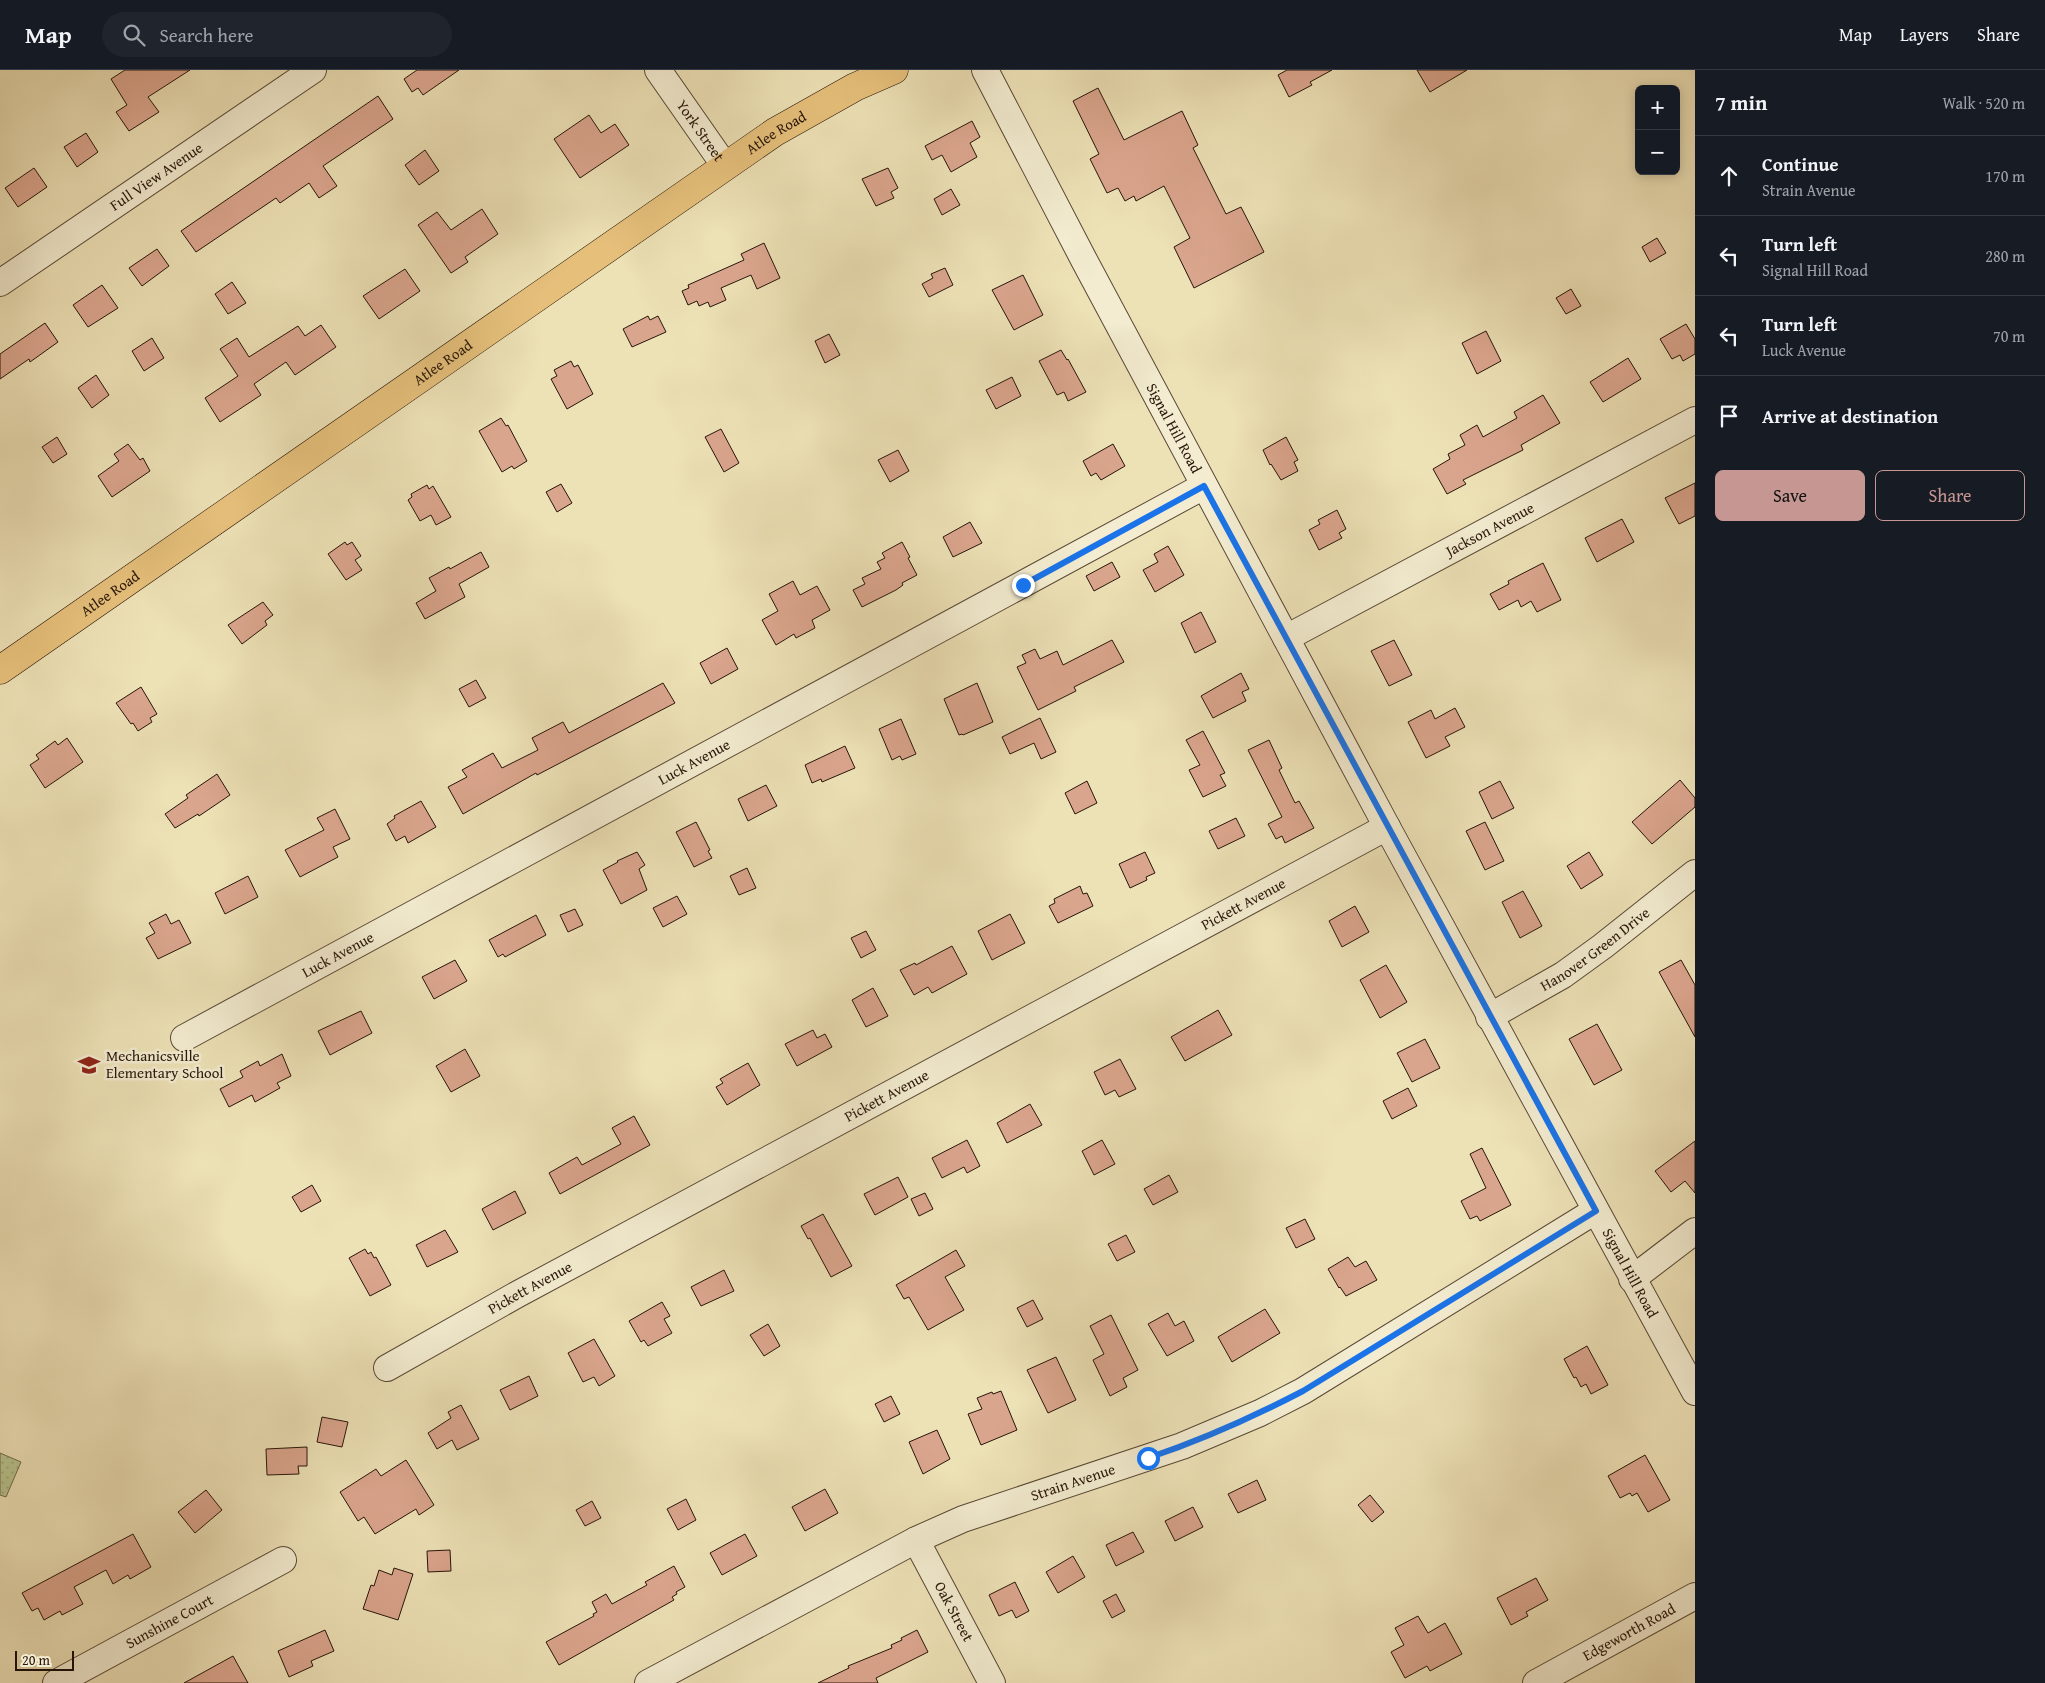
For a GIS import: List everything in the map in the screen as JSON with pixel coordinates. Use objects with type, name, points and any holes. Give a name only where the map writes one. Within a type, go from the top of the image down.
[{"type":"main road","name":"Atlee Road","points":[[0,670],[725,166],[815,108],[855,87],[894,70]]},
{"type":"street","name":"Full View Avenue","points":[[0,284],[313,70]]},
{"type":"street","name":"York Street","points":[[658,70],[725,166]]},
{"type":"street","name":"Signal Hill Road","points":[[985,70],[1204,486],[1489,1017],[1695,1392]]},
{"type":"street","name":"Jackson Avenue","points":[[1286,638],[1695,420]]},
{"type":"street","name":"Luck Avenue","points":[[184,1038],[1204,486]]},
{"type":"street","name":"Pickett Avenue","points":[[387,1368],[527,1290],[1387,827]]},
{"type":"street","name":"Hanover Green Drive","points":[[1489,1017],[1563,974],[1603,946],[1695,873]]},
{"type":"street","name":"Strain Avenue","points":[[648,1683],[916,1540],[963,1518],[1182,1446],[1260,1413],[1303,1391],[1596,1211]]},
{"type":"street","points":[[1632,1279],[1695,1231]]},
{"type":"street","name":"Oak Street","points":[[916,1540],[992,1683]]},
{"type":"street","name":"Sunshine Court","points":[[56,1683],[283,1560]]},
{"type":"street","name":"Edgeworth Road","points":[[1536,1683],[1695,1596]]},
{"type":"green space","points":[[0,1453],[21,1462],[6,1497],[0,1495]]},
{"type":"building","points":[[125,70],[190,70],[148,97],[159,112],[129,131],[116,112],[127,105],[111,79]]},
{"type":"building","points":[[417,70],[459,70],[423,95],[418,88],[412,92],[404,79]]},
{"type":"building","points":[[1287,70],[1332,70],[1310,82],[1312,85],[1289,97],[1278,75]]},
{"type":"building","points":[[1417,70],[1467,70],[1430,92]]},
{"type":"building","points":[[1098,88],[1124,140],[1182,111],[1198,145],[1193,148],[1226,214],[1241,207],[1264,252],[1194,288],[1174,247],[1190,238],[1164,186],[1136,201],[1134,196],[1125,201],[1118,188],[1107,193],[1090,159],[1099,154],[1073,101]]},
{"type":"building","points":[[378,96],[393,119],[323,166],[337,186],[319,198],[309,183],[280,203],[276,198],[196,252],[181,231]]},
{"type":"building","points":[[589,115],[601,133],[615,124],[629,145],[580,178],[554,139]]},
{"type":"building","points":[[972,121],[980,137],[970,143],[977,157],[951,172],[942,155],[932,160],[925,146]]},
{"type":"building","points":[[86,133],[98,152],[77,167],[64,147]]},
{"type":"building","points":[[425,150],[439,171],[419,185],[405,165]]},
{"type":"building","points":[[34,168],[47,187],[18,207],[5,188]]},
{"type":"building","points":[[888,168],[898,188],[891,192],[894,198],[876,206],[862,179]]},
{"type":"building","points":[[951,189],[960,205],[942,215],[934,199]]},
{"type":"building","points":[[482,209],[498,234],[465,257],[468,262],[451,273],[418,225],[437,212],[451,230]]},
{"type":"building","points":[[1657,238],[1666,253],[1650,262],[1642,247]]},
{"type":"building","points":[[764,243],[780,278],[757,289],[751,275],[721,288],[726,300],[710,307],[708,302],[699,306],[697,301],[688,305],[682,291],[689,288],[688,285],[744,260],[741,254]]},
{"type":"building","points":[[157,249],[169,266],[142,286],[129,268]]},
{"type":"building","points":[[945,268],[953,285],[929,297],[922,284],[933,278],[931,274]]},
{"type":"building","points":[[405,269],[420,291],[379,319],[363,296]]},
{"type":"building","points":[[1023,275],[1043,315],[1014,330],[992,290]]},
{"type":"building","points":[[232,282],[246,303],[228,314],[215,294]]},
{"type":"building","points":[[102,285],[118,308],[88,327],[73,305]]},
{"type":"building","points":[[1571,289],[1581,306],[1566,314],[1556,298]]},
{"type":"building","points":[[648,316],[650,320],[658,316],[666,332],[632,347],[623,329]]},
{"type":"building","points":[[45,323],[58,342],[30,362],[29,359],[0,379],[0,354]]},
{"type":"building","points":[[1686,324],[1695,339],[1695,354],[1683,361],[1680,355],[1672,359],[1660,339]]},
{"type":"building","points":[[321,325],[336,347],[295,375],[286,362],[254,384],[261,395],[220,422],[205,398],[238,376],[220,349],[237,338],[249,357],[298,326],[305,336]]},
{"type":"building","points":[[1486,331],[1501,361],[1477,374],[1462,343]]},
{"type":"building","points":[[829,334],[840,355],[825,363],[815,341]]},
{"type":"building","points":[[152,338],[164,358],[144,371],[132,351]]},
{"type":"building","points":[[1061,350],[1086,392],[1068,401],[1064,392],[1057,395],[1039,361]]},
{"type":"building","points":[[1628,358],[1641,379],[1603,402],[1590,382]]},
{"type":"building","points":[[571,361],[574,367],[578,365],[593,394],[567,409],[551,379],[557,376],[554,370]]},
{"type":"building","points":[[96,375],[109,395],[92,408],[78,388]]},
{"type":"building","points":[[1012,377],[1021,396],[996,409],[986,390]]},
{"type":"building","points":[[1543,395],[1560,423],[1521,445],[1523,450],[1463,480],[1466,484],[1447,494],[1433,469],[1450,459],[1448,454],[1465,445],[1460,435],[1477,425],[1483,437],[1517,418],[1514,412]]},
{"type":"building","points":[[501,418],[506,426],[508,425],[527,461],[514,469],[512,466],[502,472],[479,431]]},
{"type":"building","points":[[721,429],[739,463],[724,472],[705,437]]},
{"type":"building","points":[[57,437],[67,454],[53,463],[42,447]]},
{"type":"building","points":[[1286,437],[1298,460],[1294,462],[1298,471],[1281,480],[1270,465],[1263,450]]},
{"type":"building","points":[[128,444],[140,460],[143,458],[150,471],[112,497],[98,476],[119,461],[114,454]]},
{"type":"building","points":[[1113,444],[1125,466],[1101,480],[1096,473],[1091,476],[1083,461]]},
{"type":"building","points":[[898,450],[909,471],[890,482],[878,460]]},
{"type":"building","points":[[1695,483],[1695,516],[1679,524],[1665,498]]},
{"type":"building","points":[[561,484],[572,503],[557,512],[546,492]]},
{"type":"building","points":[[427,485],[429,489],[433,486],[451,517],[436,525],[431,515],[420,521],[408,500],[412,497],[411,494]]},
{"type":"building","points":[[1337,510],[1346,529],[1339,533],[1342,538],[1319,550],[1309,530],[1320,524],[1318,520]]},
{"type":"building","points":[[1622,519],[1634,542],[1597,562],[1585,538]]},
{"type":"building","points":[[970,522],[982,543],[953,557],[943,537]]},
{"type":"building","points":[[345,542],[347,545],[352,542],[361,556],[355,560],[362,570],[346,580],[328,554]]},
{"type":"building","points":[[902,542],[917,575],[902,583],[903,585],[896,590],[862,607],[853,590],[865,584],[862,578],[881,569],[877,562],[885,558],[882,553]]},
{"type":"building","points":[[1168,546],[1184,575],[1155,592],[1143,570],[1158,562],[1154,554]]},
{"type":"building","points":[[481,552],[489,567],[459,584],[465,597],[425,619],[416,603],[436,591],[429,578]]},
{"type":"building","points":[[1112,562],[1120,577],[1094,591],[1086,576]]},
{"type":"building","points":[[1543,563],[1561,600],[1537,612],[1531,601],[1521,607],[1518,600],[1499,610],[1490,594],[1509,584],[1508,581]]},
{"type":"building","points":[[793,581],[800,595],[817,586],[830,610],[812,620],[815,628],[796,638],[794,634],[776,645],[762,620],[778,611],[769,594]]},
{"type":"building","points":[[263,602],[273,615],[265,621],[267,625],[242,644],[228,625]]},
{"type":"building","points":[[1201,612],[1216,642],[1195,653],[1181,623]]},
{"type":"building","points":[[1112,640],[1124,662],[1074,687],[1076,691],[1038,710],[1017,667],[1026,663],[1022,655],[1035,649],[1040,659],[1057,651],[1063,665]]},
{"type":"building","points":[[1394,640],[1412,675],[1389,686],[1371,651]]},
{"type":"building","points":[[727,648],[738,669],[711,684],[700,663]]},
{"type":"building","points":[[1241,673],[1249,689],[1242,692],[1246,701],[1213,718],[1201,696]]},
{"type":"building","points":[[476,680],[486,698],[469,707],[459,689]]},
{"type":"building","points":[[663,683],[675,703],[537,775],[536,773],[463,814],[448,787],[467,777],[462,770],[493,753],[502,768],[538,750],[532,738],[563,722],[569,733]]},
{"type":"building","points":[[977,683],[993,722],[959,735],[944,699]]},
{"type":"building","points":[[141,687],[157,714],[150,718],[152,722],[138,731],[116,703]]},
{"type":"building","points":[[1455,708],[1465,727],[1445,737],[1450,746],[1426,758],[1408,722],[1431,710],[1435,719]]},
{"type":"building","points":[[1040,718],[1056,752],[1041,759],[1034,743],[1010,754],[1002,737]]},
{"type":"building","points":[[901,719],[916,754],[902,760],[900,756],[892,760],[879,729]]},
{"type":"building","points":[[1203,731],[1225,773],[1220,775],[1226,786],[1203,797],[1189,770],[1200,765],[1186,740]]},
{"type":"building","points":[[67,738],[83,762],[45,788],[30,765],[39,759],[36,755],[55,741],[58,745]]},
{"type":"building","points":[[1269,740],[1282,768],[1279,770],[1295,803],[1299,801],[1314,828],[1285,843],[1282,836],[1276,839],[1268,824],[1282,817],[1248,750]]},
{"type":"building","points":[[845,746],[855,768],[822,782],[821,779],[812,783],[805,765]]},
{"type":"building","points":[[217,774],[230,795],[199,816],[198,814],[175,828],[165,814],[188,798],[186,795]]},
{"type":"building","points":[[1680,780],[1695,798],[1695,807],[1652,844],[1632,822]]},
{"type":"building","points":[[1087,781],[1097,803],[1075,814],[1065,793]]},
{"type":"building","points":[[1500,781],[1514,808],[1492,819],[1479,792]]},
{"type":"building","points":[[766,785],[777,806],[748,821],[738,799]]},
{"type":"building","points":[[421,801],[436,827],[408,843],[405,836],[396,841],[387,824],[395,818],[394,816]]},
{"type":"building","points":[[335,809],[350,839],[333,847],[338,857],[300,877],[285,850],[324,830],[317,818]]},
{"type":"building","points":[[1236,818],[1245,836],[1218,849],[1209,831]]},
{"type":"building","points":[[696,822],[712,858],[694,867],[676,832]]},
{"type":"building","points":[[1485,822],[1504,861],[1485,870],[1466,831]]},
{"type":"building","points":[[637,852],[645,865],[639,869],[647,890],[621,904],[603,870]]},
{"type":"building","points":[[1145,852],[1155,873],[1146,877],[1147,880],[1130,888],[1119,864]]},
{"type":"building","points":[[1589,852],[1603,875],[1581,889],[1567,866]]},
{"type":"building","points":[[747,868],[756,888],[739,895],[730,876]]},
{"type":"building","points":[[248,876],[258,897],[225,914],[215,893]]},
{"type":"building","points":[[1080,886],[1083,894],[1087,893],[1093,906],[1058,923],[1049,906],[1055,903],[1054,899]]},
{"type":"building","points":[[1523,891],[1542,926],[1520,938],[1502,902]]},
{"type":"building","points":[[677,896],[687,914],[663,927],[653,908]]},
{"type":"building","points":[[1355,906],[1369,932],[1342,947],[1329,921]]},
{"type":"building","points":[[575,909],[583,925],[568,932],[560,915]]},
{"type":"building","points":[[166,914],[171,924],[179,920],[191,943],[158,959],[146,938],[155,933],[149,923]]},
{"type":"building","points":[[1010,914],[1025,943],[992,960],[978,931]]},
{"type":"building","points":[[536,915],[546,935],[505,957],[503,954],[498,957],[489,940]]},
{"type":"building","points":[[866,931],[876,950],[861,958],[851,938]]},
{"type":"building","points":[[952,946],[967,974],[932,993],[928,987],[914,995],[900,970],[915,963],[916,965]]},
{"type":"building","points":[[455,960],[467,981],[434,999],[422,977]]},
{"type":"building","points":[[1681,960],[1695,985],[1695,1037],[1659,972]]},
{"type":"building","points":[[1386,965],[1407,1002],[1380,1018],[1360,980]]},
{"type":"building","points":[[873,988],[888,1016],[866,1027],[852,1000]]},
{"type":"building","points":[[1218,1010],[1232,1035],[1185,1061],[1171,1037]]},
{"type":"building","points":[[361,1011],[372,1033],[330,1055],[318,1031]]},
{"type":"building","points":[[1597,1024],[1622,1070],[1594,1085],[1569,1039]]},
{"type":"building","points":[[813,1030],[817,1038],[825,1034],[832,1047],[797,1066],[785,1044]]},
{"type":"building","points":[[1425,1039],[1440,1068],[1412,1082],[1397,1053]]},
{"type":"building","points":[[465,1049],[480,1076],[451,1092],[436,1066]]},
{"type":"building","points":[[282,1054],[291,1076],[277,1083],[280,1088],[255,1102],[252,1095],[229,1107],[220,1089],[243,1077],[240,1071],[258,1061],[260,1066]]},
{"type":"building","points":[[1120,1059],[1136,1089],[1119,1097],[1115,1090],[1105,1095],[1094,1072]]},
{"type":"building","points":[[748,1063],[760,1085],[727,1105],[716,1087],[723,1083],[720,1079]]},
{"type":"building","points":[[1408,1088],[1417,1106],[1392,1119],[1383,1101]]},
{"type":"building","points":[[1030,1104],[1042,1125],[1007,1143],[997,1123]]},
{"type":"building","points":[[634,1116],[650,1145],[560,1194],[549,1173],[577,1157],[582,1165],[621,1144],[612,1128]]},
{"type":"building","points":[[967,1140],[980,1166],[967,1173],[964,1167],[942,1178],[932,1158]]},
{"type":"building","points":[[1102,1140],[1115,1164],[1094,1175],[1082,1151]]},
{"type":"building","points":[[1695,1141],[1695,1193],[1685,1181],[1671,1192],[1655,1171]]},
{"type":"building","points":[[1482,1148],[1511,1205],[1480,1221],[1477,1216],[1470,1219],[1461,1201],[1486,1188],[1470,1154]]},
{"type":"building","points":[[1169,1175],[1178,1192],[1153,1205],[1144,1189]]},
{"type":"building","points":[[898,1177],[908,1197],[875,1215],[864,1194]]},
{"type":"building","points":[[312,1185],[321,1201],[301,1212],[292,1197]]},
{"type":"building","points":[[515,1191],[526,1213],[493,1230],[482,1209]]},
{"type":"building","points":[[925,1193],[933,1209],[919,1216],[911,1199]]},
{"type":"building","points":[[823,1214],[852,1266],[831,1277],[810,1238],[808,1239],[801,1226]]},
{"type":"building","points":[[1305,1219],[1315,1239],[1296,1248],[1286,1228]]},
{"type":"building","points":[[445,1230],[458,1252],[427,1267],[416,1245]]},
{"type":"building","points":[[1126,1235],[1135,1252],[1117,1261],[1108,1244]]},
{"type":"building","points":[[365,1249],[368,1254],[371,1252],[374,1258],[376,1257],[391,1285],[370,1296],[349,1258]]},
{"type":"building","points":[[956,1250],[965,1266],[945,1277],[964,1310],[928,1330],[909,1297],[904,1299],[896,1285]]},
{"type":"building","points":[[1348,1257],[1355,1267],[1366,1261],[1377,1280],[1346,1296],[1328,1269]]},
{"type":"building","points":[[724,1270],[734,1291],[701,1306],[691,1287]]},
{"type":"building","points":[[1033,1300],[1043,1319],[1027,1327],[1017,1308]]},
{"type":"building","points":[[662,1302],[670,1316],[664,1319],[672,1333],[648,1346],[644,1340],[641,1342],[629,1321]]},
{"type":"building","points":[[1265,1309],[1280,1333],[1232,1362],[1218,1337]]},
{"type":"building","points":[[1168,1313],[1175,1326],[1184,1321],[1194,1341],[1167,1356],[1148,1324]]},
{"type":"building","points":[[1111,1315],[1138,1370],[1123,1378],[1127,1387],[1110,1396],[1093,1360],[1104,1354],[1090,1326]]},
{"type":"building","points":[[768,1324],[780,1346],[764,1356],[750,1335]]},
{"type":"building","points":[[594,1339],[615,1376],[599,1386],[594,1377],[583,1382],[568,1353]]},
{"type":"building","points":[[1587,1346],[1608,1385],[1591,1394],[1586,1384],[1581,1387],[1576,1377],[1574,1378],[1564,1359]]},
{"type":"building","points":[[1056,1357],[1076,1400],[1048,1413],[1027,1370]]},
{"type":"building","points":[[529,1376],[538,1396],[510,1410],[500,1390]]},
{"type":"building","points":[[1001,1391],[1017,1430],[981,1445],[968,1414],[982,1409],[977,1398],[992,1392],[993,1394]]},
{"type":"building","points":[[891,1396],[900,1414],[884,1422],[875,1404]]},
{"type":"building","points":[[461,1405],[479,1439],[457,1450],[452,1440],[437,1449],[428,1433],[451,1418],[448,1412]]},
{"type":"building","points":[[322,1417],[348,1422],[342,1447],[317,1442]]},
{"type":"building","points":[[937,1430],[950,1459],[923,1474],[909,1442]]},
{"type":"building","points":[[307,1447],[307,1466],[298,1466],[299,1474],[267,1475],[266,1449]]},
{"type":"building","points":[[1645,1455],[1670,1500],[1648,1512],[1637,1493],[1632,1496],[1630,1493],[1620,1498],[1608,1476]]},
{"type":"building","points":[[406,1460],[434,1505],[419,1515],[416,1509],[375,1534],[364,1517],[358,1521],[340,1492],[376,1469],[381,1476]]},
{"type":"building","points":[[1257,1480],[1266,1500],[1238,1513],[1228,1494]]},
{"type":"building","points":[[825,1489],[838,1513],[805,1531],[792,1507]]},
{"type":"building","points":[[206,1490],[222,1510],[195,1533],[178,1512]]},
{"type":"building","points":[[1370,1495],[1384,1512],[1372,1522],[1358,1505]]},
{"type":"building","points":[[686,1499],[696,1520],[678,1530],[667,1509]]},
{"type":"building","points":[[592,1501],[601,1518],[585,1526],[576,1510]]},
{"type":"building","points":[[1193,1507],[1203,1527],[1175,1541],[1165,1521]]},
{"type":"building","points":[[1133,1532],[1144,1552],[1116,1566],[1106,1545]]},
{"type":"building","points":[[133,1534],[151,1567],[130,1579],[128,1575],[113,1584],[106,1570],[74,1587],[83,1604],[62,1615],[60,1611],[44,1620],[38,1608],[32,1611],[22,1593]]},
{"type":"building","points":[[745,1534],[757,1556],[722,1575],[710,1553]]},
{"type":"building","points":[[450,1550],[451,1571],[428,1572],[427,1551]]},
{"type":"building","points":[[1073,1556],[1085,1577],[1058,1593],[1046,1572]]},
{"type":"building","points":[[674,1566],[685,1587],[676,1592],[677,1594],[672,1597],[674,1600],[559,1665],[546,1642],[594,1616],[593,1614],[597,1612],[592,1602],[606,1594],[612,1604],[647,1585],[645,1582]]},
{"type":"building","points":[[394,1568],[413,1574],[398,1620],[363,1609],[371,1585],[374,1586],[379,1570],[392,1575]]},
{"type":"building","points":[[1536,1578],[1548,1600],[1526,1612],[1528,1616],[1511,1625],[1497,1598]]},
{"type":"building","points":[[1015,1582],[1029,1611],[1016,1618],[1012,1610],[999,1616],[989,1595]]},
{"type":"building","points":[[1116,1594],[1125,1611],[1112,1618],[1103,1601]]},
{"type":"building","points":[[1418,1616],[1428,1633],[1445,1623],[1462,1654],[1430,1671],[1427,1666],[1405,1678],[1391,1652],[1404,1645],[1395,1628]]},
{"type":"building","points":[[325,1630],[334,1651],[311,1661],[313,1666],[289,1677],[278,1651]]},
{"type":"building","points":[[917,1630],[928,1652],[876,1678],[878,1683],[818,1683],[849,1668],[848,1666],[892,1648],[891,1645]]},
{"type":"building","points":[[233,1656],[248,1683],[184,1683]]},
{"type":"place","name":"Mechanicsville Elementary School","points":[[89,1065]]},
{"type":"route","points":[[1023,585],[1204,486],[1489,1017],[1596,1211],[1303,1391],[1260,1413],[1182,1446],[1148,1458]]}]
